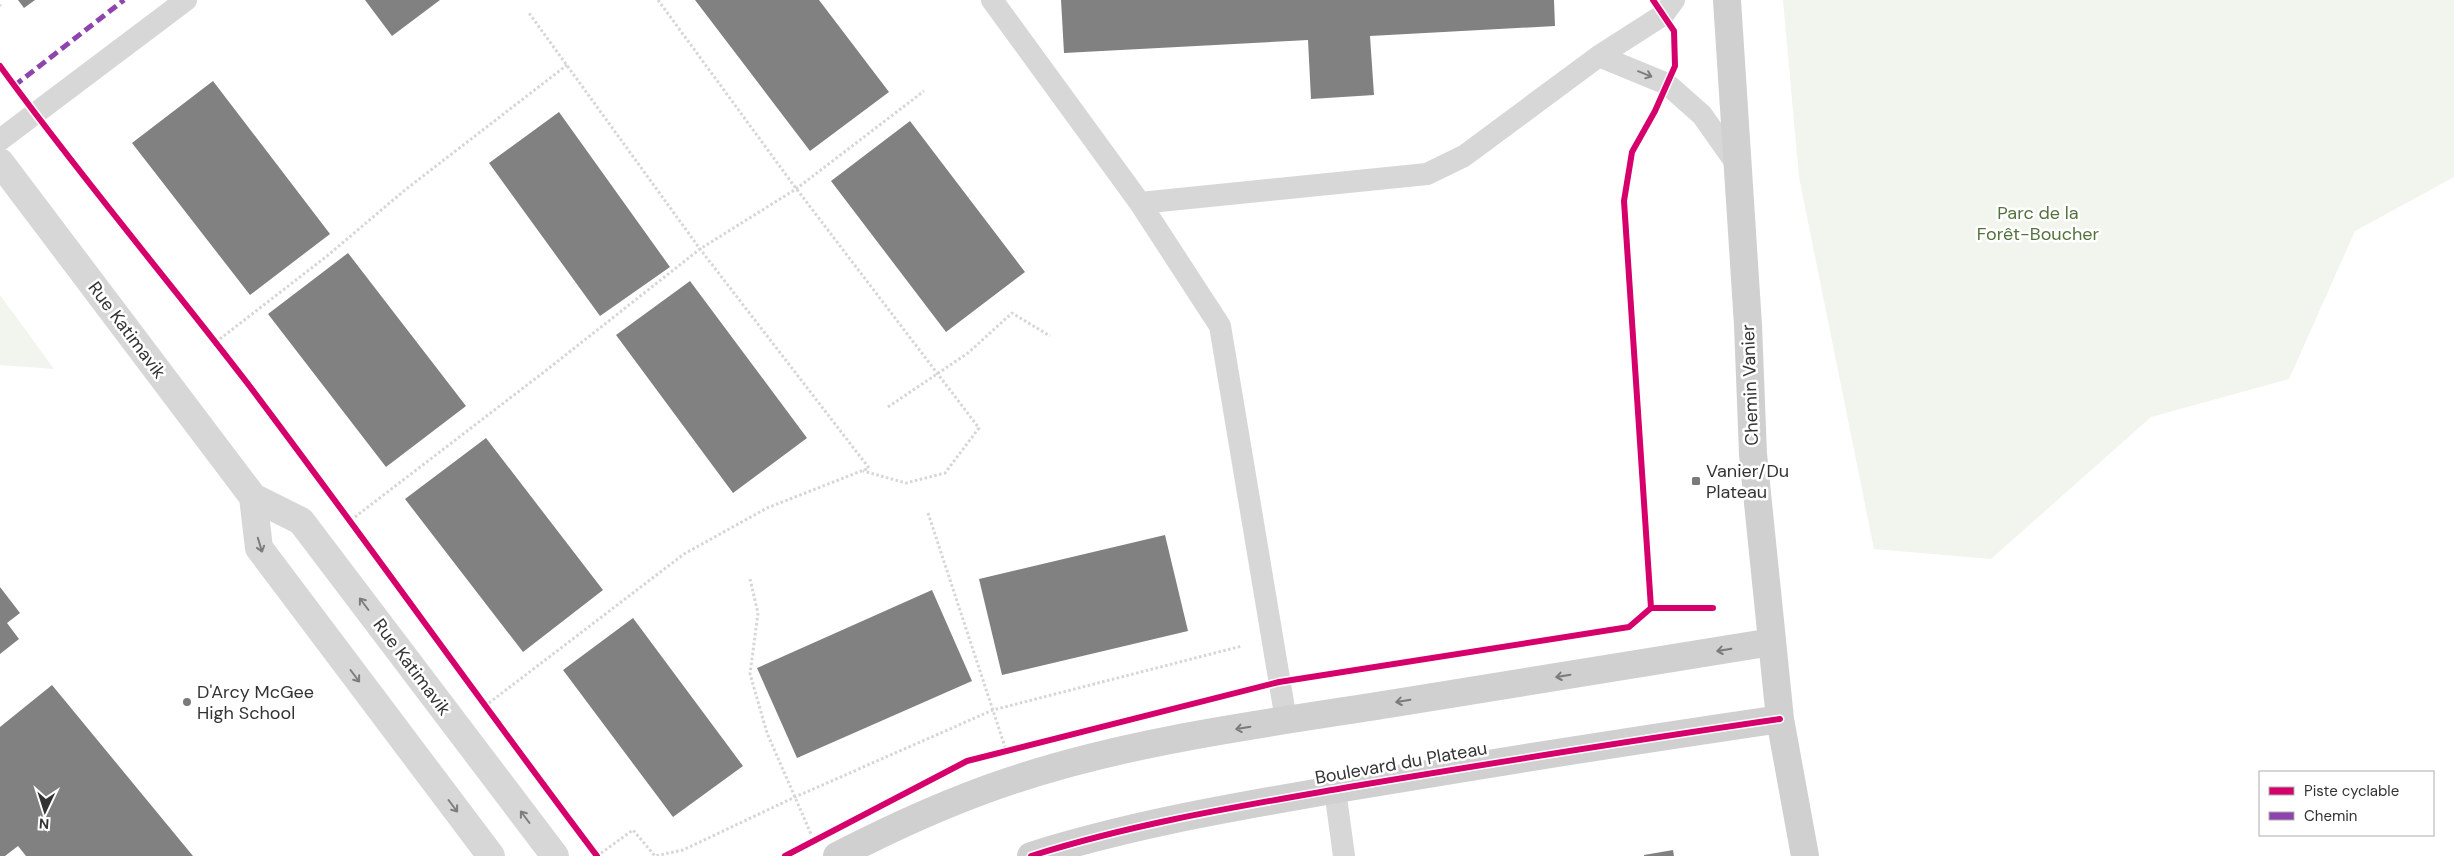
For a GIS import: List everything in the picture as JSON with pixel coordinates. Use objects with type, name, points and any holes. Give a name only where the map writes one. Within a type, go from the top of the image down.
[{"type":"main road","name":"Chemin Vanier","points":[[1727,0],[1753,454],[1780,719],[1805,856]]},
{"type":"main road","points":[[837,856],[942,806],[1012,780],[1090,759],[1175,740],[1286,720],[1772,642]]},
{"type":"main road","name":"Boulevard du Plateau","points":[[1031,856],[1130,827],[1525,757],[1780,719]]},
{"type":"street","name":"Rue Katimavik","points":[[0,162],[253,497],[300,521],[555,856]]},
{"type":"street","points":[[253,497],[259,548],[491,856]]},
{"type":"lane","points":[[0,140],[186,0]]},
{"type":"lane","points":[[992,0],[1140,203],[1220,326],[1286,720]]},
{"type":"lane","points":[[1140,203],[1427,174],[1464,156],[1599,56],[1663,15],[1674,0]]},
{"type":"lane","points":[[1599,56],[1667,84],[1702,115],[1738,166]]},
{"type":"lane","points":[[1335,790],[1344,856]]},
{"type":"path","points":[[658,0],[796,189],[979,428],[945,473],[906,483],[862,471]]},
{"type":"path","points":[[484,707],[684,554],[767,508],[869,468],[700,249],[529,13]]},
{"type":"path","points":[[216,342],[327,256],[405,190],[567,65]]},
{"type":"path","points":[[351,520],[700,249],[796,189],[924,91]]},
{"type":"path","points":[[888,407],[937,372],[968,353],[1012,313],[1050,336]]},
{"type":"path","points":[[928,513],[1006,751]]},
{"type":"path","points":[[750,579],[758,613],[750,674],[767,733],[814,841]]},
{"type":"path","points":[[597,856],[633,830],[655,856],[683,850],[795,797],[992,710],[1271,638]]},
{"type":"green space","name":"Parc de la Forêt-Boucher","points":[[1783,0],[2454,0],[2454,177],[2355,231],[2289,379],[2151,417],[1991,559],[1874,549],[1799,177]]},
{"type":"green space","points":[[0,295],[54,369],[0,365]]},
{"type":"building","points":[[18,0],[35,0],[24,8]]},
{"type":"building","points":[[365,0],[440,0],[392,36]]},
{"type":"building","points":[[695,0],[819,0],[889,92],[810,151]]},
{"type":"building","points":[[1061,0],[1554,0],[1555,26],[1370,36],[1374,95],[1311,99],[1308,40],[1064,53]]},
{"type":"building","points":[[213,81],[330,234],[250,295],[132,143]]},
{"type":"building","points":[[559,112],[670,267],[600,316],[489,163]]},
{"type":"building","points":[[910,121],[1025,272],[946,332],[831,181]]},
{"type":"building","points":[[348,253],[466,406],[386,467],[268,314]]},
{"type":"building","points":[[690,281],[807,438],[733,493],[616,335]]},
{"type":"building","points":[[486,438],[603,590],[523,652],[405,499]]},
{"type":"building","points":[[1165,535],[1188,631],[1002,675],[979,579]]},
{"type":"building","points":[[0,587],[20,613],[7,623],[19,639],[0,654]]},
{"type":"building","points":[[932,590],[972,681],[797,758],[757,668]]},
{"type":"building","points":[[633,618],[743,766],[673,817],[563,670]]},
{"type":"building","points":[[52,685],[193,856],[26,856],[18,846],[5,856],[0,856],[0,727]]},
{"type":"building","points":[[1673,850],[1674,856],[1644,856],[1644,855]]},
{"type":"marked path","points":[[14,86],[124,0]]},
{"type":"cycle path","points":[[1651,608],[1624,201],[1632,152],[1655,111],[1675,66],[1674,31],[1653,0]]},
{"type":"cycle path","points":[[0,66],[61,147],[248,384],[597,856]]},
{"type":"cycle path","points":[[785,856],[967,761],[1279,682],[1629,627],[1651,608],[1713,608]]},
{"type":"cycle path","points":[[1031,856],[1109,834],[1188,816],[1268,801],[1510,760],[1780,719]]},
{"type":"place","name":"Vanier/Du Plateau","points":[[1696,481]]},
{"type":"place","name":"D'Arcy McGee High School","points":[[187,702]]}]
